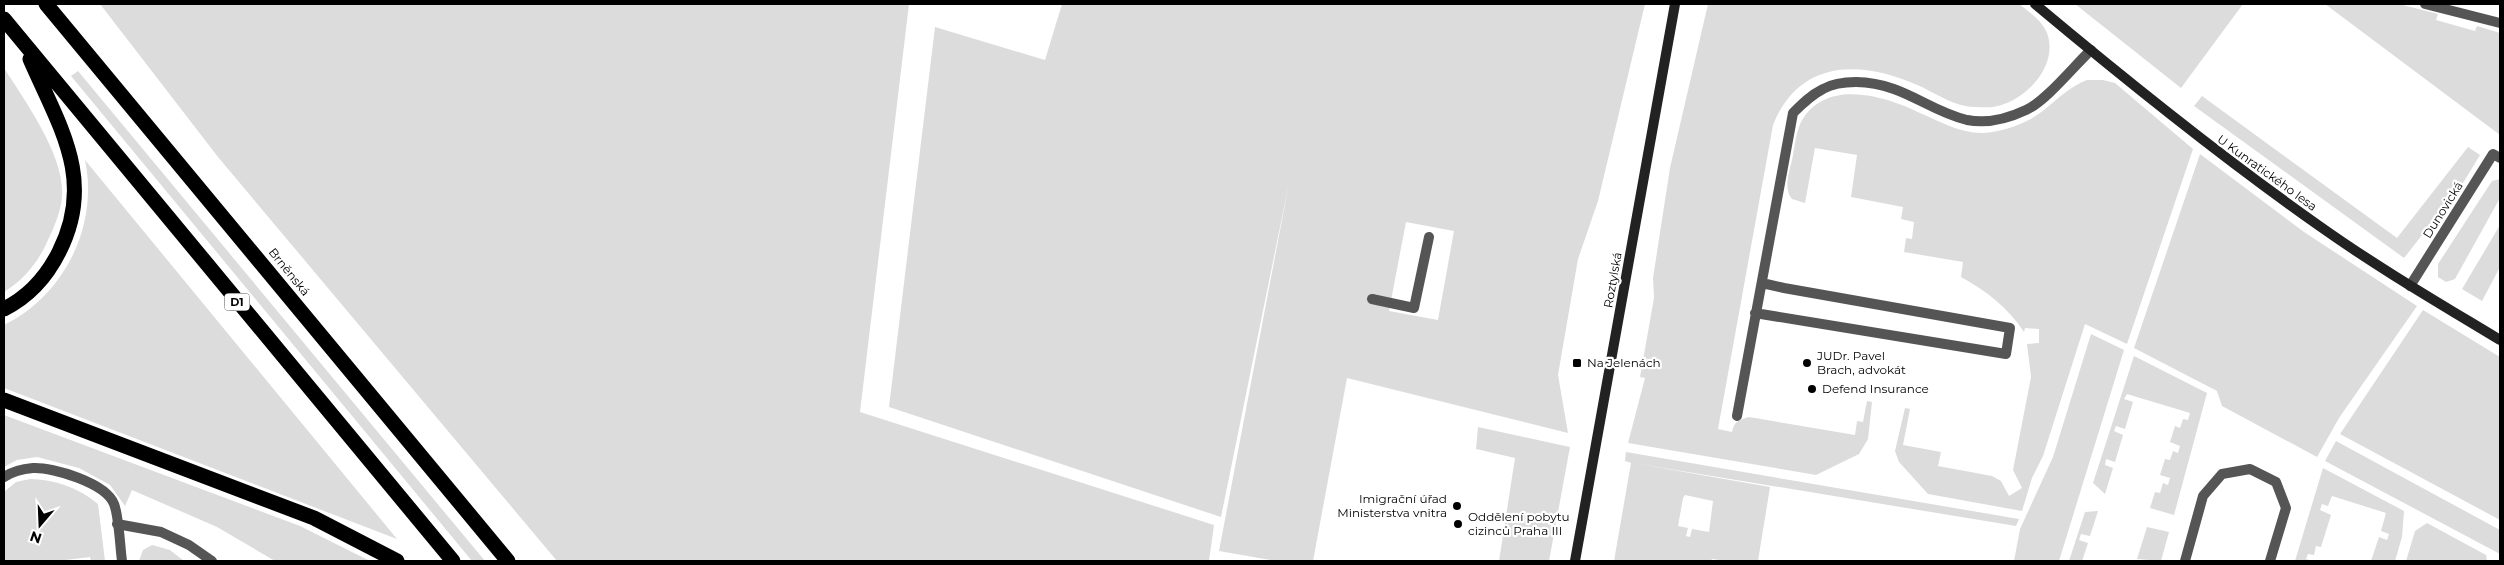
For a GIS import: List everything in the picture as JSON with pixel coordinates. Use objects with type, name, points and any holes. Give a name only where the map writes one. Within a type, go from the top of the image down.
[{"type":"highway","name":"Brněnská","points":[[46,4],[508,561]]},
{"type":"highway","name":"D1","points":[[4,18],[453,561]]},
{"type":"highway","points":[[4,309],[32,288],[54,261],[68,231],[76,192],[76,177],[68,148],[22,41]]},
{"type":"highway","points":[[4,400],[306,514],[347,533],[397,561]]},
{"type":"street","name":"Roztylská","points":[[1575,561],[1675,4]]},
{"type":"street","name":"U Kunratického lesa","points":[[2035,4],[2090,50],[2245,172],[2318,226],[2410,286],[2500,340]]},
{"type":"street","points":[[2425,4],[2500,23]]},
{"type":"street","points":[[1737,416],[1793,113],[1824,88],[1846,82],[1868,83],[1894,88],[1945,113],[1968,120],[1985,122],[2000,119],[2028,109],[2090,50]]},
{"type":"street","name":"Dunovická","points":[[2410,286],[2493,154],[2500,158]]},
{"type":"street","points":[[1372,300],[1414,308],[1429,237]]},
{"type":"street","points":[[1755,313],[2006,354],[2010,328],[1762,283]]},
{"type":"street","points":[[4,477],[15,470],[34,468],[53,470],[88,482],[105,492],[114,504],[122,561]]},
{"type":"street","points":[[2185,561],[2203,496],[2222,474],[2250,469],[2276,482],[2286,508],[2270,561]]},
{"type":"street","points":[[117,524],[161,532],[189,545],[212,561]]},
{"type":"shaded area","points":[[100,4],[909,4],[860,412],[1214,525],[1209,561],[557,561],[218,157]]},
{"type":"shaded area","points":[[1062,4],[1645,4],[1598,201],[1578,259],[1558,375],[1568,433],[1347,378],[1313,561],[1277,561],[1219,551],[1289,183],[1221,517],[889,407],[935,27],[1045,60]],"holes":[[[1406,222],[1454,231],[1438,320],[1389,311]]]},
{"type":"shaded area","points":[[1708,4],[2019,4],[2039,20],[2045,28],[2050,45],[2048,57],[2038,79],[2020,96],[1998,106],[1975,107],[1961,105],[1900,78],[1878,72],[1856,69],[1836,70],[1817,76],[1800,87],[1785,103],[1773,125],[1718,429],[1732,432],[1734,425],[1742,419],[1749,417],[1855,435],[1857,421],[1863,422],[1867,401],[1872,402],[1868,439],[1859,454],[1816,475],[1628,443],[1645,378],[1640,377],[1654,298],[1653,278],[1670,168]]},
{"type":"shaded area","points":[[2075,4],[2243,4],[2181,88]]},
{"type":"shaded area","points":[[2325,4],[2399,4],[2438,14],[2436,20],[2475,31],[2477,26],[2500,33],[2500,135]]},
{"type":"shaded area","points":[[4,68],[32,112],[51,147],[61,180],[62,196],[57,219],[40,255],[24,276],[4,292]]},
{"type":"shaded area","points":[[78,71],[485,561],[472,561],[71,76]]},
{"type":"shaded area","points":[[2087,80],[2103,80],[2115,83],[2193,149],[2127,344],[2085,324],[2043,456],[2032,478],[2022,511],[1928,494],[1899,462],[1895,451],[1905,408],[1910,409],[1903,445],[1941,452],[1938,466],[1992,476],[2001,481],[2009,496],[2022,488],[2013,470],[2031,377],[2027,344],[2039,343],[2039,329],[2025,328],[2024,332],[2011,315],[1996,301],[1980,288],[1961,277],[1963,262],[1904,252],[1906,238],[1912,239],[1914,222],[1901,219],[1903,207],[1851,197],[1857,155],[1815,148],[1805,203],[1792,199],[1787,184],[1799,126],[1812,108],[1825,100],[1840,95],[1856,94],[1873,96],[1906,106],[1946,125],[1964,131],[1973,133],[1992,132],[2013,127],[2032,118],[2069,89]]},
{"type":"shaded area","points":[[2202,96],[2397,238],[2468,147],[2480,155],[2463,183],[2404,258],[2194,106]]},
{"type":"shaded area","points":[[2200,154],[2304,232],[2417,306],[2339,418],[2317,457],[2222,406],[2217,391],[2134,348]]},
{"type":"shaded area","points":[[85,160],[397,539],[4,388],[4,325],[25,312],[44,296],[60,277],[72,256],[81,233],[87,209],[88,185]]},
{"type":"shaded area","points":[[2500,179],[2500,198],[2455,279],[2446,282],[2438,277],[2438,264],[2492,181]]},
{"type":"shaded area","points":[[2500,225],[2500,267],[2482,301],[2462,289]]},
{"type":"shaded area","points":[[2423,310],[2500,357],[2500,520],[2340,434]]},
{"type":"shaded area","points":[[2091,334],[2124,350],[2059,561],[2014,561],[2020,529],[2053,457]]},
{"type":"shaded area","points":[[2134,356],[2207,393],[2174,515],[2150,508],[2155,492],[2160,493],[2163,483],[2168,485],[2170,478],[2160,475],[2165,459],[2170,460],[2173,451],[2178,453],[2180,446],[2170,442],[2175,426],[2180,428],[2183,419],[2188,420],[2190,413],[2127,394],[2124,399],[2133,402],[2125,429],[2116,426],[2114,431],[2123,435],[2115,462],[2106,459],[2105,465],[2113,468],[2105,494],[2093,483]]},
{"type":"shaded area","points":[[4,415],[300,526],[370,561],[275,561],[217,527],[132,490],[125,506],[110,485],[79,468],[37,457],[17,460],[4,467]]},
{"type":"shaded area","points":[[1478,427],[1570,447],[1549,561],[1499,561],[1515,458],[1476,449]]},
{"type":"shaded area","points":[[2336,441],[2500,530],[2500,554],[2325,461]]},
{"type":"shaded area","points":[[1626,452],[2019,519],[2016,526],[1633,463],[1770,487],[1758,561],[1712,559],[1711,561],[1614,561],[1631,463],[1625,461]],"holes":[[[1685,495],[1713,501],[1709,532],[1692,529],[1690,537],[1686,536],[1688,528],[1678,526]]]},
{"type":"shaded area","points":[[2323,468],[2404,511],[2402,537],[2395,561],[2371,561],[2379,537],[2387,540],[2389,534],[2381,531],[2386,513],[2332,496],[2328,506],[2322,504],[2320,510],[2331,515],[2321,547],[2316,546],[2314,555],[2308,554],[2306,559],[2312,561],[2295,561]]},
{"type":"shaded area","points":[[39,479],[66,486],[83,493],[98,504],[105,561],[91,561],[90,557],[57,561],[4,561],[4,492],[16,482]]},
{"type":"shaded area","points":[[2098,511],[2090,536],[2081,534],[2079,540],[2088,543],[2082,561],[2069,561],[2085,512]]},
{"type":"shaded area","points":[[2427,523],[2486,555],[2487,561],[2406,561],[2415,531]]},
{"type":"shaded area","points":[[2147,527],[2169,532],[2161,561],[2137,559]]},
{"type":"shaded area","points":[[152,545],[170,550],[184,561],[139,561],[143,550]]},
{"type":"place","name":"Na Jelenách","points":[[1577,363]]},
{"type":"place","name":"JUDr. Pavel Brach, advokát","points":[[1807,363]]},
{"type":"place","name":"Defend Insurance","points":[[1812,389]]},
{"type":"place","name":"Imigrační úřad Ministerstva vnitra","points":[[1457,506]]},
{"type":"place","name":"Oddělení pobytu cizinců Praha III","points":[[1458,524]]}]
